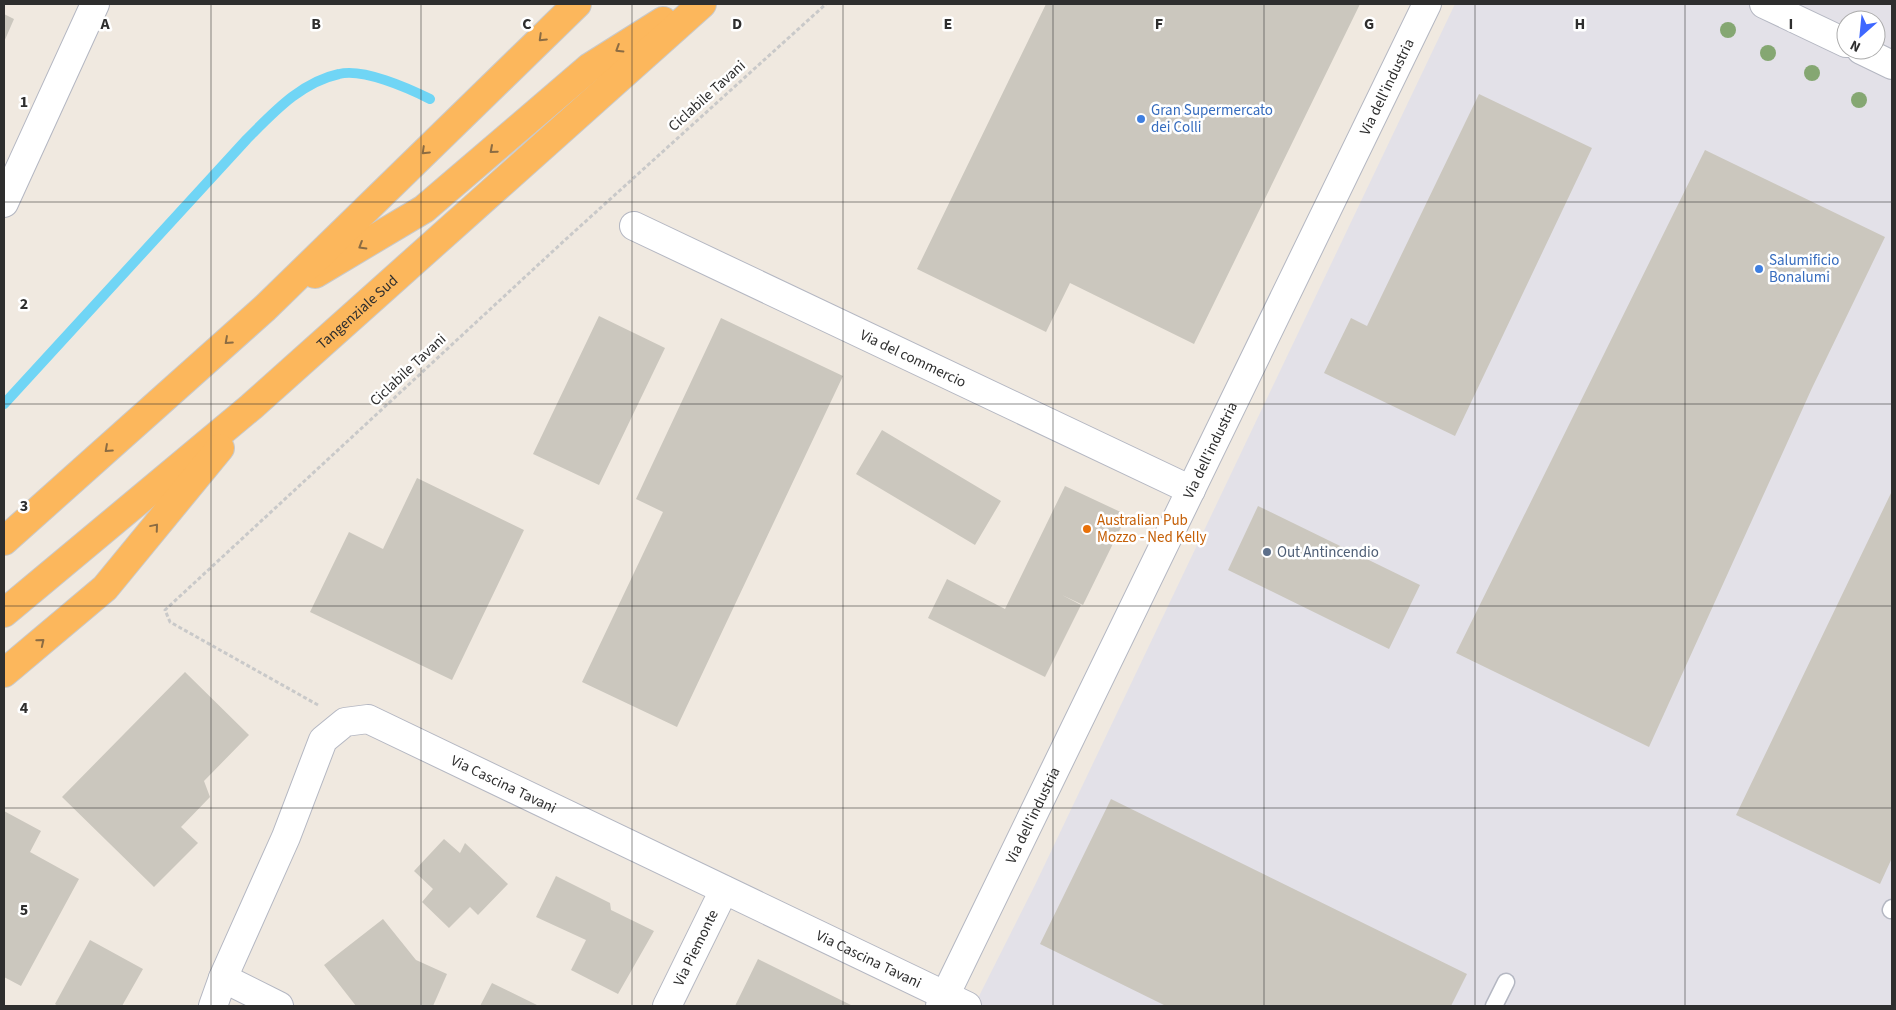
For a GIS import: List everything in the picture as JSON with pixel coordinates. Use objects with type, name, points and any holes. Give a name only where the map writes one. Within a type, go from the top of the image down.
[{"type":"highway","points":[[4,541],[265,308],[577,4]]},
{"type":"highway","points":[[265,308],[330,265],[424,209],[590,67],[690,4]]},
{"type":"highway","name":"Tangenziale Sud","points":[[4,613],[251,407],[702,4]]},
{"type":"highway","points":[[4,673],[105,588],[199,475],[251,407]]},
{"type":"street","points":[[4,203],[95,4]]},
{"type":"street","name":"Via dell'industria","points":[[951,1003],[1191,490],[1427,4]]},
{"type":"street","points":[[1764,4],[1836,38]]},
{"type":"street","name":"Via del commercio","points":[[634,226],[1191,490]]},
{"type":"street","name":"Via Cascina Tavani","points":[[345,722],[368,719],[724,890],[951,1003]]},
{"type":"street","points":[[213,1006],[223,978],[286,837],[323,740],[345,722]]},
{"type":"street","name":"Via Piemonte","points":[[667,1006],[724,890]]},
{"type":"street","points":[[223,978],[279,1006]]},
{"type":"lane","points":[[1494,1006],[1506,982]]},
{"type":"path","name":"Ciclabile Tavani","points":[[345,722],[310,699],[170,622],[165,610],[565,240],[826,4]]},
{"type":"shaded area","points":[[1455,4],[1892,4],[1892,1006],[974,1006],[1035,885]]},
{"type":"building","points":[[1046,4],[1360,4],[1194,344],[1070,283],[1046,332],[917,269]]},
{"type":"building","points":[[4,14],[14,19],[4,42]]},
{"type":"building","points":[[1479,94],[1592,148],[1455,436],[1324,373],[1351,318],[1367,326]]},
{"type":"building","points":[[1705,150],[1885,237],[1812,388],[1649,747],[1456,653]]},
{"type":"building","points":[[599,316],[665,348],[599,485],[533,454]]},
{"type":"building","points":[[721,318],[843,376],[677,727],[582,682],[663,512],[636,499]]},
{"type":"building","points":[[882,430],[1001,501],[975,545],[856,474]]},
{"type":"building","points":[[417,478],[524,530],[452,680],[310,612],[349,532],[383,549]]},
{"type":"building","points":[[1065,486],[1127,515],[1083,605],[1062,595],[1081,605],[1045,677],[928,618],[947,579],[1005,609]]},
{"type":"building","points":[[1892,491],[1892,858],[1880,884],[1736,815]]},
{"type":"building","points":[[1258,506],[1420,585],[1389,649],[1228,570]]},
{"type":"building","points":[[185,672],[249,735],[204,781],[210,797],[181,827],[198,843],[154,887],[62,797]]},
{"type":"building","points":[[1111,799],[1467,974],[1451,1006],[1166,1006],[1040,944]]},
{"type":"building","points":[[4,811],[41,831],[30,852],[79,879],[21,986],[4,977]]},
{"type":"building","points":[[444,839],[460,853],[465,843],[508,884],[478,915],[470,907],[449,928],[422,902],[433,889],[414,871]]},
{"type":"building","points":[[556,876],[610,903],[611,910],[654,931],[618,994],[571,970],[586,940],[536,917]]},
{"type":"building","points":[[383,919],[416,960],[447,974],[433,1006],[356,1006],[324,965]]},
{"type":"building","points":[[90,940],[143,969],[122,1006],[58,1006],[55,1004]]},
{"type":"building","points":[[758,959],[853,1006],[735,1006]]},
{"type":"building","points":[[492,983],[537,1005],[537,1006],[480,1006]]},
{"type":"waterway","points":[[4,404],[247,139],[300,91],[325,78],[349,73],[373,76],[430,99]]},
{"type":"place","name":"Gran Supermercato dei Colli","points":[[1141,119]]},
{"type":"place","name":"Salumificio Bonalumi","points":[[1759,269]]},
{"type":"place","name":"Australian Pub Mozzo - Ned Kelly","points":[[1087,529]]},
{"type":"place","name":"Out Antincendio","points":[[1267,552]]}]
